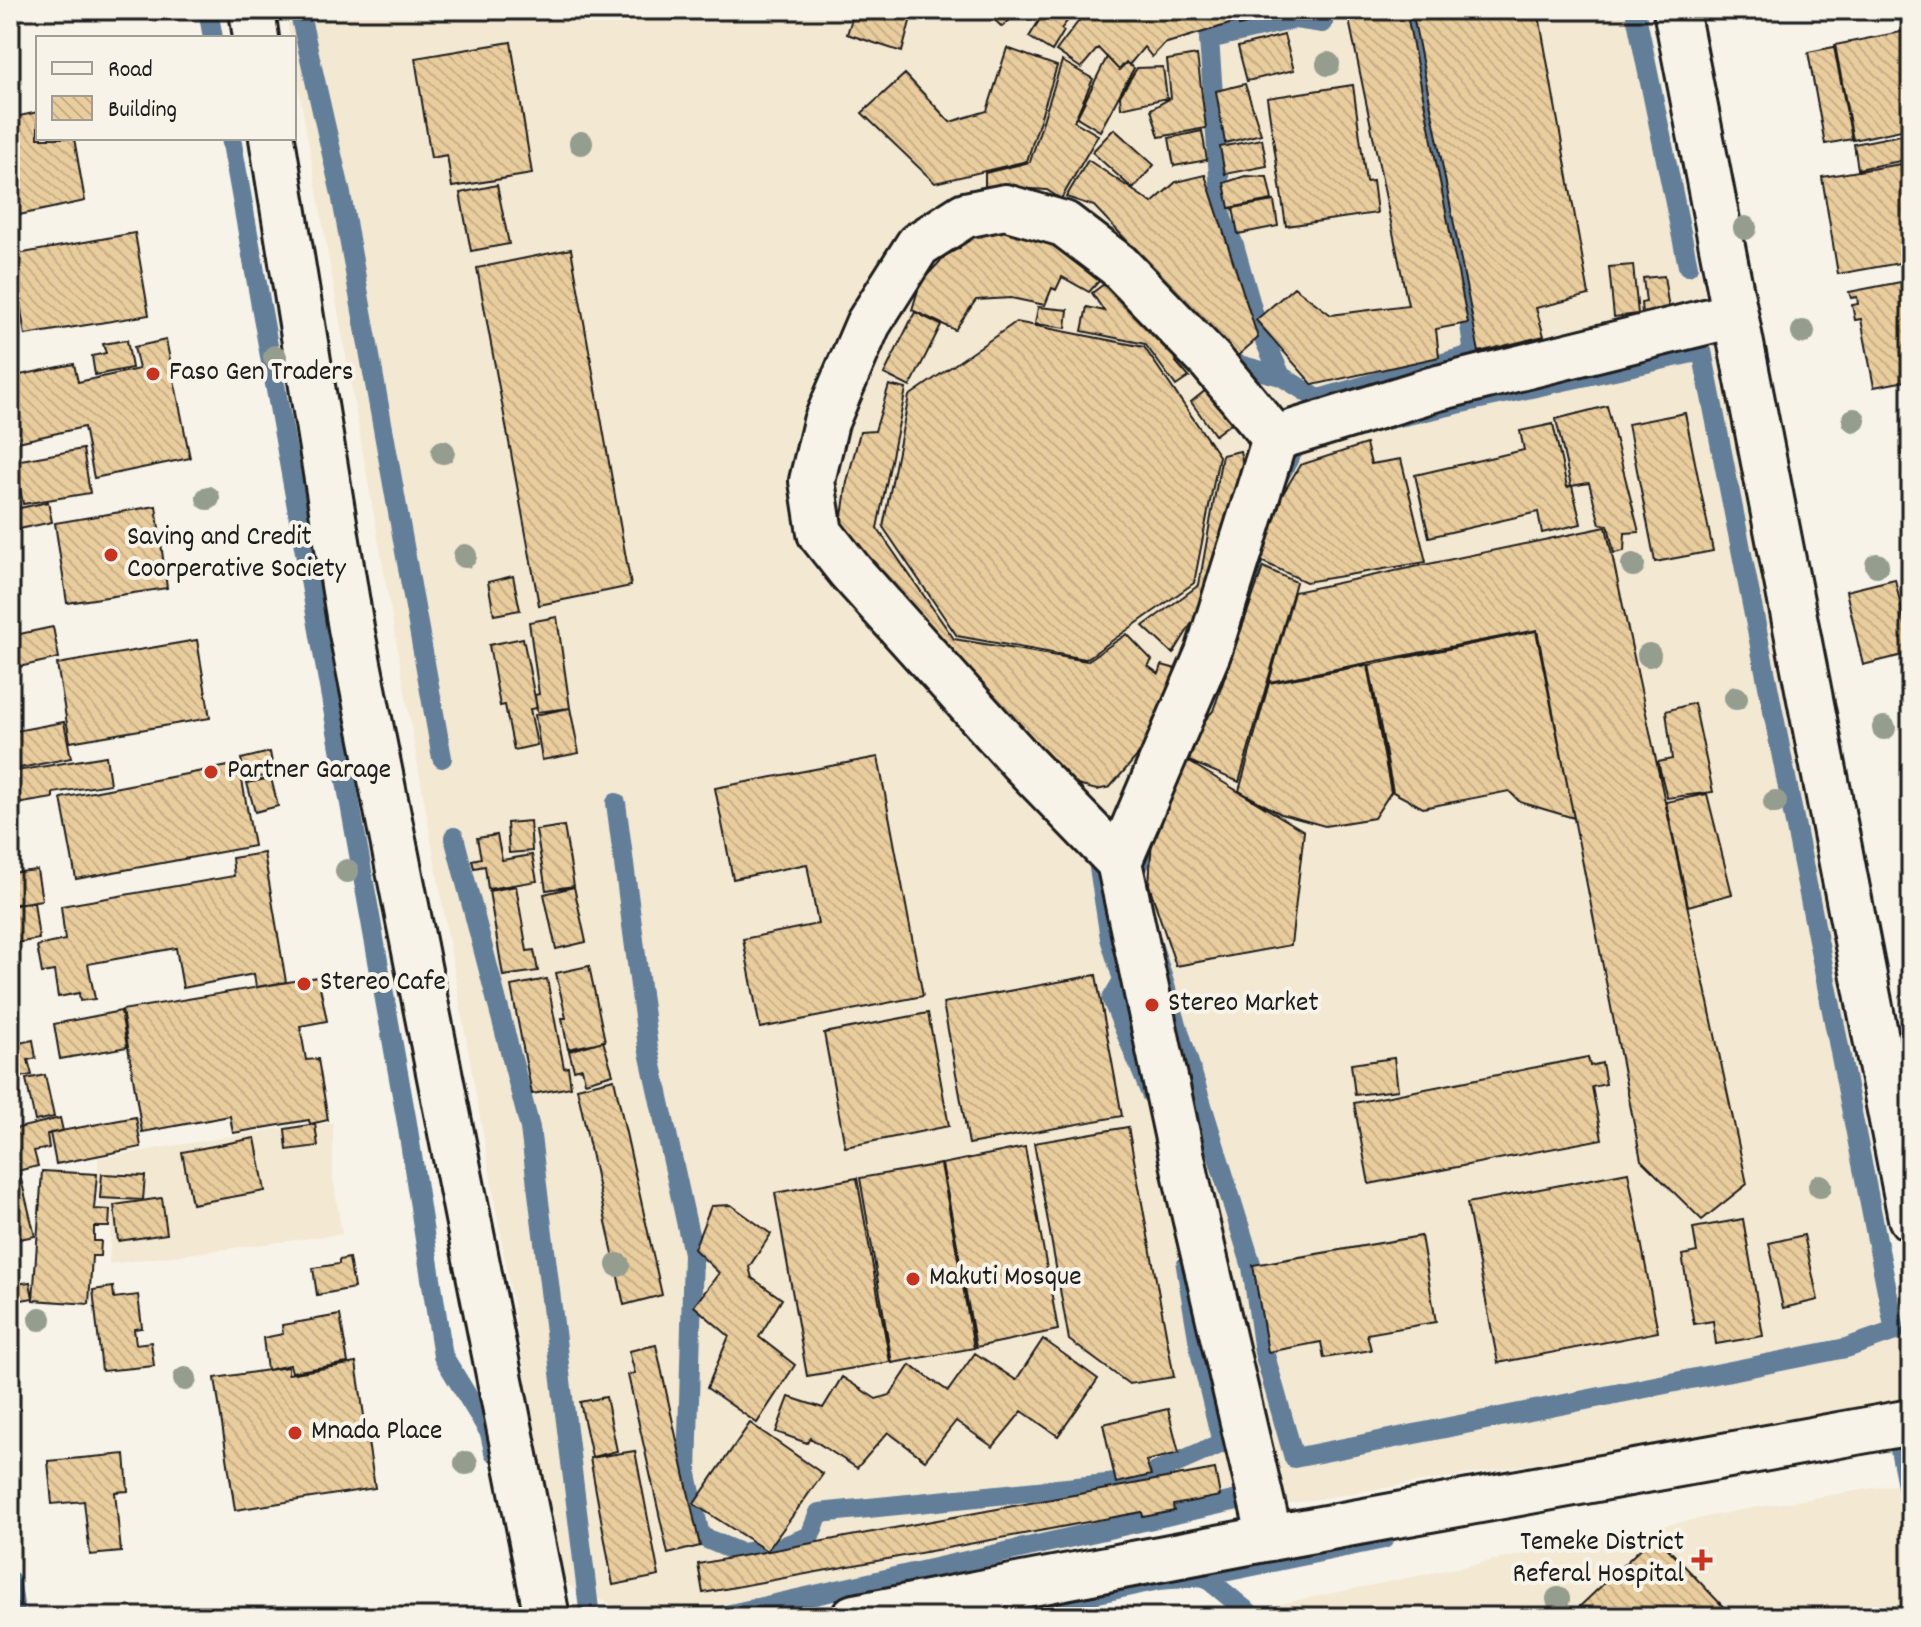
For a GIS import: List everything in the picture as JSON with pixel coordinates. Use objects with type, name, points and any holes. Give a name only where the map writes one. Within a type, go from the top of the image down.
[{"type":"street","points":[[252,10],[256,36]]},
{"type":"street","points":[[1676,10],[1911,1218]]},
{"type":"street","points":[[272,140],[351,628],[547,1617]]},
{"type":"street","points":[[1270,1538],[1190,1195],[1119,862],[936,669],[820,533],[812,481],[826,422],[868,324],[918,245],[965,215],[1005,207],[1064,224],[1118,265],[1201,349],[1275,438]]},
{"type":"street","points":[[1275,438],[1434,389],[1734,315]]},
{"type":"street","points":[[1119,862],[1208,653],[1275,438]]},
{"type":"street","points":[[854,1617],[1911,1422]]},
{"type":"shaded area","name":"Stereo Market","points":[[285,10],[1647,10],[1776,644],[1911,1366],[1911,1402],[1055,1542],[760,1617],[641,1617],[562,1583],[296,72],[296,36],[290,36]]},
{"type":"shaded area","points":[[333,1123],[333,1178],[342,1234],[109,1264],[112,1210],[99,1206],[98,1158],[302,1125]]},
{"type":"shaded area","name":"Temeke District Referal Hospital","points":[[1911,1482],[1911,1617],[1216,1617],[1746,1509]]},
{"type":"building","points":[[855,10],[913,10],[902,52],[847,34]]},
{"type":"building","points":[[984,10],[1021,10],[1002,27]]},
{"type":"building","points":[[1059,10],[1076,10],[1061,29],[1064,31],[1052,51],[1029,37],[1042,16],[1050,21]]},
{"type":"building","points":[[1087,10],[1233,10],[1236,22],[1164,44],[1152,57],[1144,47],[1129,65],[1126,62],[1119,70],[1098,48],[1081,68],[1056,51]]},
{"type":"building","points":[[1235,10],[1299,10],[1239,26]]},
{"type":"building","points":[[1347,10],[1406,10],[1468,323],[1436,329],[1439,357],[1313,385],[1256,320],[1294,287],[1331,315],[1408,305]]},
{"type":"building","points":[[1412,10],[1538,10],[1589,295],[1536,308],[1544,336],[1479,352]]},
{"type":"building","points":[[1911,30],[1911,128],[1853,140],[1835,45]]},
{"type":"building","points":[[1284,35],[1294,70],[1247,81],[1238,47]]},
{"type":"building","points":[[511,42],[532,174],[452,187],[447,155],[431,158],[415,58]]},
{"type":"building","points":[[1834,47],[1852,139],[1825,144],[1808,52]]},
{"type":"building","points":[[1007,48],[1057,66],[1027,161],[935,183],[862,113],[905,74],[950,122],[987,111]]},
{"type":"building","points":[[1197,55],[1206,128],[1159,137],[1151,109],[1171,98],[1167,60]]},
{"type":"building","points":[[1107,57],[1119,70],[1126,63],[1134,68],[1100,131],[1077,117]]},
{"type":"building","points":[[1062,61],[1093,79],[1074,121],[1098,135],[1061,199],[1047,190],[985,186],[985,173],[1030,162]]},
{"type":"building","points":[[1163,67],[1167,98],[1121,108],[1120,96],[1137,68]]},
{"type":"building","points":[[1245,84],[1261,134],[1225,143],[1216,91]]},
{"type":"building","points":[[1353,85],[1366,182],[1373,181],[1377,213],[1286,226],[1267,98]]},
{"type":"building","points":[[36,112],[36,140],[74,140],[85,201],[10,217],[10,118]]},
{"type":"building","points":[[1114,129],[1154,165],[1133,189],[1092,152]]},
{"type":"building","points":[[1202,131],[1207,160],[1174,166],[1169,138]]},
{"type":"building","points":[[1911,133],[1911,159],[1858,169],[1854,144]]},
{"type":"building","points":[[1262,139],[1267,166],[1225,174],[1220,147]]},
{"type":"building","points":[[1088,160],[1152,203],[1176,182],[1205,175],[1258,338],[1234,359],[1199,329],[1205,323],[1094,206],[1066,197]]},
{"type":"building","points":[[1901,164],[1911,224],[1911,261],[1838,274],[1822,177]]},
{"type":"building","points":[[1245,176],[1267,177],[1272,200],[1229,208],[1224,183]]},
{"type":"building","points":[[497,185],[509,244],[471,251],[460,193]]},
{"type":"building","points":[[1274,201],[1278,226],[1238,234],[1233,208]]},
{"type":"building","points":[[1002,225],[1083,244],[1112,267],[1089,292],[1062,277],[1056,290],[1052,288],[1045,305],[1011,298],[976,300],[955,330],[912,310],[920,283],[946,255],[960,248],[960,239]]},
{"type":"building","points":[[135,233],[149,315],[25,335],[12,255]]},
{"type":"building","points":[[571,249],[631,586],[539,605],[477,268]]},
{"type":"building","points":[[1633,265],[1638,314],[1614,317],[1609,267]]},
{"type":"building","points":[[1664,276],[1669,310],[1642,314],[1641,303],[1646,302],[1643,278]]},
{"type":"building","points":[[1112,278],[1184,354],[1176,362],[1189,377],[1176,386],[1145,344],[1082,331],[1087,307],[1104,311],[1092,293]]},
{"type":"building","points":[[1911,280],[1911,380],[1874,387],[1861,319],[1855,320],[1852,305],[1858,304],[1857,297],[1851,298],[1849,292]]},
{"type":"building","points":[[1038,307],[1068,310],[1066,328],[1035,324]]},
{"type":"building","points":[[915,312],[941,325],[910,387],[884,374]]},
{"type":"building","points":[[1016,322],[1144,347],[1219,456],[1194,583],[1086,659],[957,636],[883,527],[909,396]]},
{"type":"building","points":[[127,340],[132,368],[95,375],[92,356],[106,353],[103,344]]},
{"type":"building","points":[[166,340],[190,458],[94,478],[84,427],[18,442],[10,402],[10,377],[74,364],[78,382],[139,369],[134,347]]},
{"type":"building","points":[[889,385],[906,389],[877,528],[954,639],[1087,661],[1127,634],[1152,660],[1148,666],[1159,674],[1162,665],[1176,669],[1152,724],[1160,730],[1110,787],[1097,790],[1077,785],[938,660],[840,530],[847,482],[860,432],[875,431]]},
{"type":"building","points":[[1211,386],[1235,420],[1215,435],[1191,402]]},
{"type":"building","points":[[1607,406],[1639,532],[1625,533],[1624,551],[1614,553],[1608,525],[1600,524],[1589,483],[1571,486],[1556,419]]},
{"type":"building","points":[[1685,413],[1713,551],[1655,562],[1628,424]]},
{"type":"building","points":[[1553,424],[1567,487],[1572,486],[1581,524],[1542,533],[1538,512],[1429,537],[1415,475],[1524,450],[1520,431]]},
{"type":"building","points":[[1366,444],[1371,464],[1401,459],[1426,562],[1306,582],[1261,561],[1272,512],[1300,465]]},
{"type":"building","points":[[83,449],[90,493],[23,504],[15,461]]},
{"type":"building","points":[[1240,451],[1251,500],[1225,569],[1173,654],[1143,626],[1199,585],[1222,455]]},
{"type":"building","points":[[10,465],[15,502],[10,503]]},
{"type":"building","points":[[48,502],[52,522],[10,531],[10,505],[13,504],[15,509]]},
{"type":"building","name":"Saving and Credit Coorperative Society","points":[[156,506],[167,588],[67,603],[55,523]]},
{"type":"building","points":[[1606,527],[1747,1184],[1702,1220],[1641,1160],[1537,630],[1269,682],[1294,592]]},
{"type":"building","points":[[1263,567],[1296,582],[1239,782],[1189,761],[1203,722],[1213,711]]},
{"type":"building","points":[[513,576],[520,610],[494,615],[488,582]]},
{"type":"building","points":[[1895,579],[1911,653],[1863,665],[1846,591]]},
{"type":"building","points":[[557,617],[570,708],[537,712],[535,695],[539,694],[529,622]]},
{"type":"building","points":[[53,627],[59,658],[10,669],[10,636]]},
{"type":"building","points":[[1536,631],[1574,818],[1520,802],[1509,791],[1423,808],[1393,792],[1369,665]]},
{"type":"building","points":[[523,638],[537,708],[530,709],[537,745],[514,750],[505,705],[500,706],[489,645]]},
{"type":"building","points":[[197,640],[210,718],[70,742],[57,664]]},
{"type":"building","points":[[1367,665],[1391,792],[1374,818],[1325,826],[1281,814],[1239,791],[1269,683]]},
{"type":"building","points":[[1694,703],[1713,792],[1667,798],[1658,762],[1672,759],[1666,711]]},
{"type":"building","points":[[570,708],[579,753],[542,760],[535,715]]},
{"type":"building","points":[[64,722],[71,758],[10,770],[10,732]]},
{"type":"building","points":[[270,752],[274,774],[246,780],[241,759]]},
{"type":"building","points":[[106,756],[110,784],[53,793],[53,798],[10,805],[10,772]]},
{"type":"building","points":[[878,757],[923,996],[760,1028],[743,939],[818,924],[807,864],[733,879],[715,788]]},
{"type":"building","points":[[1181,757],[1304,831],[1291,945],[1176,966],[1149,885],[1152,838]]},
{"type":"building","points":[[239,764],[254,846],[76,879],[61,798]]},
{"type":"building","points":[[271,778],[278,806],[255,812],[247,783]]},
{"type":"building","points":[[1707,794],[1732,894],[1688,906],[1666,802]]},
{"type":"building","points":[[530,821],[532,851],[509,853],[507,823]]},
{"type":"building","points":[[564,826],[574,886],[546,890],[536,830]]},
{"type":"building","points":[[497,835],[502,860],[532,855],[537,881],[488,889],[485,866],[474,868],[472,860],[481,858],[477,838]]},
{"type":"building","points":[[264,853],[286,982],[256,987],[254,974],[183,988],[176,948],[88,964],[95,999],[80,1001],[79,993],[58,997],[54,971],[42,973],[37,946],[65,940],[61,906],[234,876],[232,858]]},
{"type":"building","points":[[37,870],[42,900],[10,905],[10,873]]},
{"type":"building","points":[[516,886],[527,951],[534,950],[538,971],[503,976],[489,891]]},
{"type":"building","points":[[574,887],[586,942],[556,949],[544,894]]},
{"type":"building","points":[[34,902],[39,939],[10,944],[10,906]]},
{"type":"building","points":[[589,966],[605,1041],[568,1049],[562,1018],[566,1018],[556,973]]},
{"type":"building","points":[[10,968],[19,1031],[10,1033]]},
{"type":"building","points":[[1096,975],[1122,1116],[969,1144],[943,1003]]},
{"type":"building","points":[[318,977],[327,1021],[300,1026],[306,1060],[318,1059],[328,1120],[310,1124],[309,1120],[233,1133],[230,1116],[142,1132],[122,1010]]},
{"type":"building","points":[[547,979],[564,1068],[568,1067],[571,1087],[532,1094],[511,986]]},
{"type":"building","points":[[121,1011],[127,1047],[60,1059],[54,1024]]},
{"type":"building","points":[[928,1013],[949,1126],[845,1147],[824,1033]]},
{"type":"building","points":[[33,1040],[36,1058],[28,1060],[32,1075],[10,1079],[10,1045]]},
{"type":"building","points":[[603,1041],[613,1074],[585,1082],[582,1068],[574,1070],[569,1051]]},
{"type":"building","points":[[1588,1057],[1590,1066],[1602,1063],[1606,1084],[1592,1087],[1602,1139],[1369,1184],[1354,1103]]},
{"type":"building","points":[[1394,1058],[1398,1090],[1355,1095],[1351,1064]]},
{"type":"building","points":[[45,1075],[54,1117],[35,1121],[26,1079]]},
{"type":"building","points":[[614,1079],[662,1295],[624,1305],[577,1088]]},
{"type":"building","points":[[136,1117],[141,1147],[56,1164],[50,1133]]},
{"type":"building","points":[[60,1118],[63,1131],[47,1134],[49,1148],[34,1151],[38,1166],[13,1172],[10,1130]]},
{"type":"building","points":[[315,1124],[318,1146],[287,1150],[285,1129]]},
{"type":"building","points":[[1128,1127],[1174,1377],[1129,1384],[1069,1340],[1034,1143]]},
{"type":"building","points":[[255,1138],[265,1191],[192,1204],[182,1152]]},
{"type":"building","points":[[1025,1147],[1058,1330],[976,1347],[942,1164]]},
{"type":"building","points":[[941,1164],[974,1348],[892,1363],[860,1178]]},
{"type":"building","points":[[19,1171],[35,1236],[14,1240],[10,1223],[10,1173]]},
{"type":"building","points":[[42,1171],[97,1174],[94,1209],[110,1210],[109,1227],[94,1227],[94,1241],[101,1241],[100,1256],[92,1256],[89,1304],[33,1300]]},
{"type":"building","points":[[1628,1172],[1658,1332],[1498,1363],[1467,1203]]},
{"type":"building","points":[[102,1174],[145,1176],[143,1200],[100,1198]]},
{"type":"building","points":[[857,1178],[890,1362],[807,1376],[775,1193]]},
{"type":"building","points":[[162,1198],[167,1234],[118,1241],[114,1205]]},
{"type":"building","points":[[731,1205],[771,1234],[749,1267],[752,1278],[782,1299],[759,1337],[795,1365],[757,1423],[707,1388],[729,1336],[694,1306],[719,1273],[694,1249],[711,1206]]},
{"type":"building","points":[[1743,1219],[1763,1336],[1716,1344],[1713,1321],[1694,1324],[1682,1255],[1697,1252],[1693,1228]]},
{"type":"building","points":[[1804,1235],[1818,1300],[1783,1308],[1769,1243]]},
{"type":"building","points":[[1421,1236],[1436,1322],[1367,1334],[1371,1350],[1324,1358],[1321,1342],[1268,1352],[1253,1265]]},
{"type":"building","points":[[349,1258],[354,1288],[317,1295],[313,1268],[339,1264],[339,1260]]},
{"type":"building","points":[[30,1282],[33,1298],[10,1302],[10,1285]]},
{"type":"building","points":[[113,1287],[114,1298],[138,1295],[142,1328],[134,1329],[136,1344],[151,1342],[154,1366],[102,1371],[93,1290]]},
{"type":"building","points":[[340,1315],[348,1363],[292,1372],[290,1365],[267,1370],[263,1338],[283,1334],[282,1325]]},
{"type":"building","points":[[1043,1339],[1098,1379],[1058,1436],[1022,1411],[993,1447],[956,1421],[925,1460],[888,1432],[857,1468],[810,1438],[807,1443],[776,1432],[789,1397],[823,1408],[842,1377],[876,1399],[890,1395],[910,1365],[948,1391],[975,1353],[1016,1380]]},
{"type":"building","points":[[656,1345],[700,1546],[668,1554],[628,1375],[635,1373],[629,1351]]},
{"type":"building","name":"Mnada Place","points":[[356,1363],[375,1488],[235,1510],[215,1378],[288,1367],[288,1374]]},
{"type":"building","points":[[606,1397],[617,1451],[592,1457],[580,1402]]},
{"type":"building","points":[[1168,1409],[1179,1453],[1146,1461],[1151,1475],[1116,1483],[1103,1424]]},
{"type":"building","points":[[750,1423],[823,1474],[767,1551],[694,1504]]},
{"type":"building","points":[[635,1451],[659,1576],[613,1585],[590,1458]]},
{"type":"building","points":[[125,1454],[128,1491],[115,1492],[121,1552],[90,1555],[84,1501],[52,1504],[48,1461]]},
{"type":"building","points":[[1215,1469],[1220,1496],[1173,1505],[1174,1511],[1143,1517],[1142,1512],[703,1593],[698,1564]]},
{"type":"building","points":[[1655,1535],[1733,1617],[1583,1617],[1576,1610]]},
{"type":"waterway","points":[[208,10],[213,36]]},
{"type":"waterway","points":[[299,10],[341,194],[442,758]]},
{"type":"waterway","points":[[1281,376],[1255,319],[1234,245],[1222,219],[1209,39],[1295,19],[1323,23],[1321,10]]},
{"type":"waterway","points":[[1221,358],[1281,376],[1318,399],[1474,354],[1462,268],[1409,10]]},
{"type":"waterway","points":[[1635,10],[1688,266]]},
{"type":"waterway","points":[[231,140],[407,1123],[443,1356],[490,1433],[494,1452]]},
{"type":"waterway","points":[[1702,351],[1895,1331],[1846,1348],[1294,1458],[1264,1352],[1252,1267],[1132,879],[1145,852],[1170,761],[1193,724],[1230,644],[1253,563],[1262,507],[1297,444],[1331,432],[1702,351]]},
{"type":"waterway","points":[[616,803],[648,1047],[693,1253],[687,1474],[700,1536],[740,1553],[776,1549],[810,1536],[819,1513],[1136,1481],[1222,1443],[1201,1356],[1186,1266]]},
{"type":"waterway","points":[[454,837],[530,1128],[590,1617]]},
{"type":"waterway","points":[[1099,868],[1110,938],[1123,980],[1112,999],[1151,1094]]},
{"type":"waterway","points":[[1898,1439],[1911,1506]]},
{"type":"waterway","points":[[717,1617],[1242,1499]]},
{"type":"waterway","points":[[986,1617],[1159,1580],[1204,1576],[1384,1539]]},
{"type":"waterway","points":[[1204,1576],[1254,1617]]},
{"type":"waterway","points":[[10,1580],[16,1617]]},
{"type":"place","name":"Faso Gen Traders","points":[[153,374]]},
{"type":"place","name":"Saving and Credit Coorperative Society","points":[[111,555]]},
{"type":"place","name":"Partner Garage","points":[[211,772]]},
{"type":"place","name":"Stereo Cafe","points":[[304,984]]},
{"type":"place","name":"Stereo Market","points":[[1152,1005]]},
{"type":"place","name":"Makuti Mosque","points":[[913,1279]]},
{"type":"place","name":"Mnada Place","points":[[295,1433]]},
{"type":"place","name":"Temeke District Referal Hospital","points":[[1702,1560]]}]
